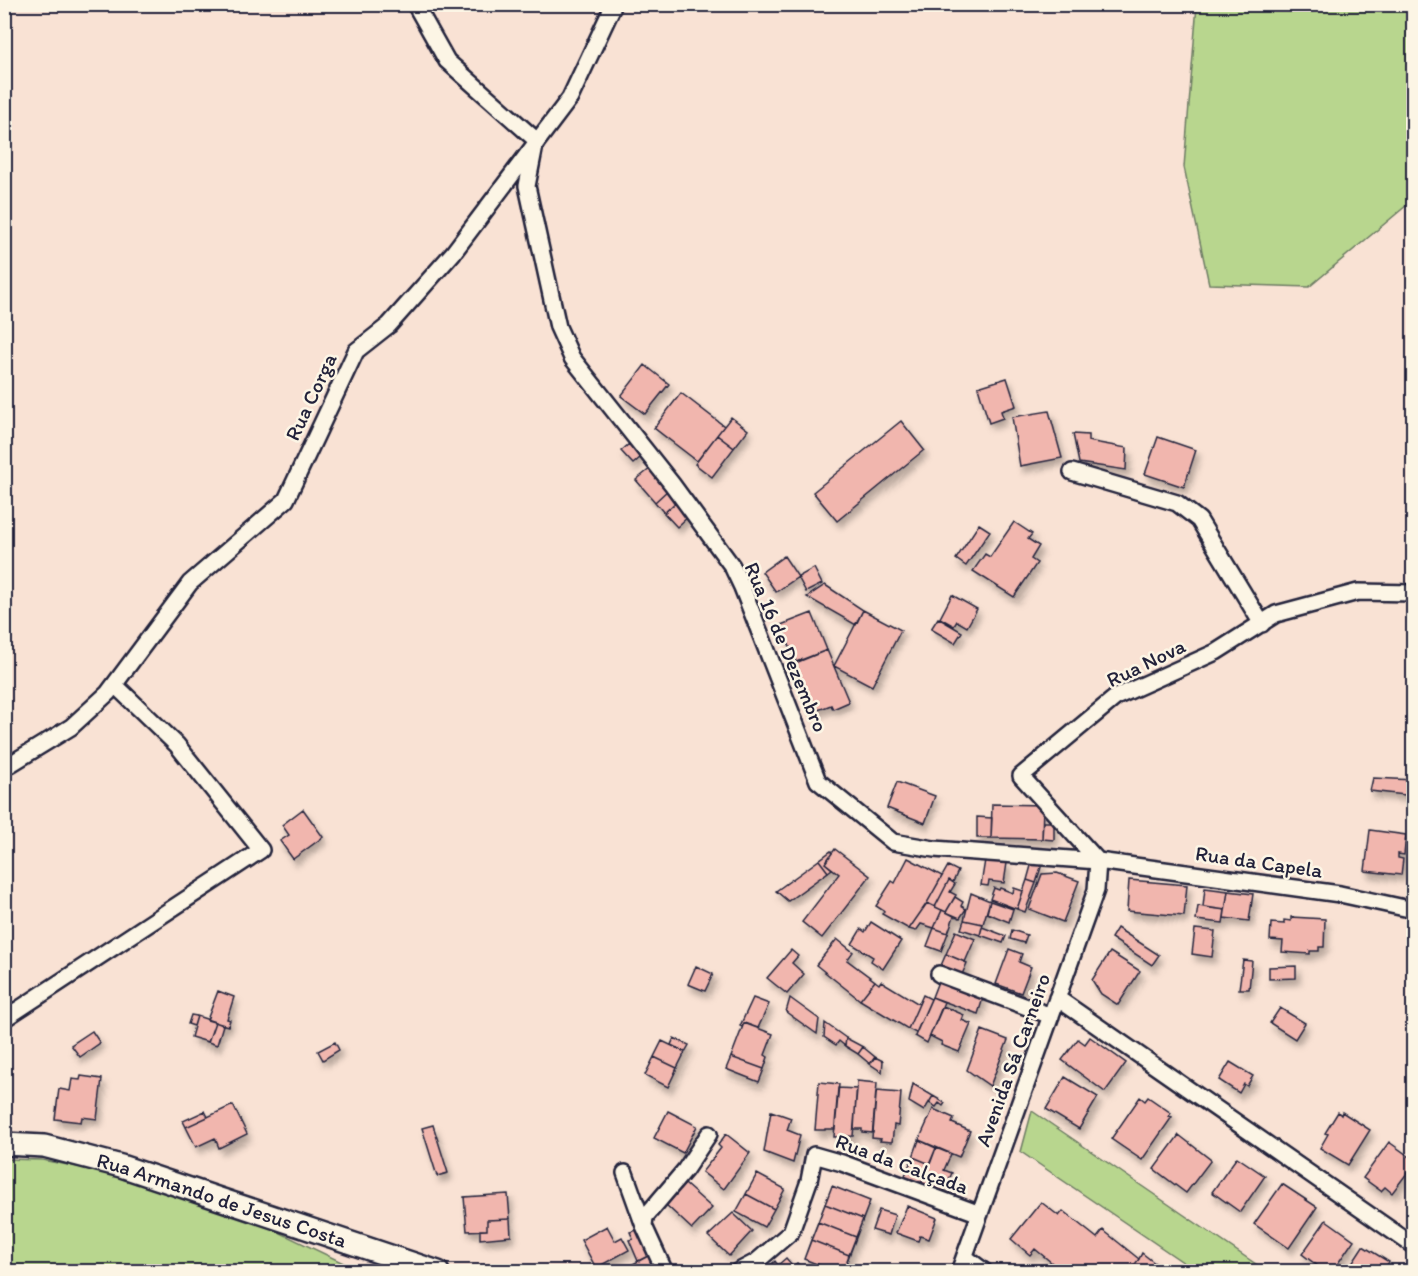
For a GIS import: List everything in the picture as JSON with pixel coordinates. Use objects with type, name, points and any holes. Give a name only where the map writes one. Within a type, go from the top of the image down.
[{"type":"street","points":[[415,4],[447,61],[536,140]]},
{"type":"street","name":"Rua Corga","points":[[4,768],[71,727],[108,693],[190,583],[286,500],[356,351],[389,325],[453,253],[536,140],[570,98],[614,4]]},
{"type":"street","name":"Rua 16 de Dezembro","points":[[536,140],[527,186],[558,327],[572,358],[672,484],[732,566],[818,781],[893,842],[934,849],[1098,861]]},
{"type":"street","points":[[1072,472],[1177,503],[1199,520],[1262,624]]},
{"type":"street","name":"Rua Nova","points":[[1098,861],[1021,776],[1116,698],[1216,652],[1276,614],[1358,592],[1413,593]]},
{"type":"street","points":[[4,1019],[261,850],[177,745],[115,685]]},
{"type":"street","name":"Rua da Capela","points":[[1098,861],[1340,894],[1413,910]]},
{"type":"street","name":"Avenida Sá Carneiro","points":[[959,1272],[1096,890],[1098,861]]},
{"type":"street","points":[[939,974],[1051,1016]]},
{"type":"street","points":[[1057,998],[1413,1246]]},
{"type":"street","points":[[644,1226],[645,1217],[685,1170],[709,1134]]},
{"type":"street","name":"Rua Armando de Jesus Costa","points":[[4,1144],[44,1146],[121,1166],[438,1272]]},
{"type":"street","name":"Rua da Calçada","points":[[736,1272],[756,1262],[791,1232],[809,1181],[814,1155],[842,1163],[980,1214]]},
{"type":"street","points":[[625,1173],[644,1226],[665,1272]]},
{"type":"street","points":[[965,1257],[985,1272]]},
{"type":"green space","points":[[1197,5],[1413,5],[1413,200],[1309,287],[1209,284],[1184,167]]},
{"type":"green space","points":[[1032,1111],[1266,1271],[1196,1271],[1021,1152]]},
{"type":"green space","points":[[5,1159],[42,1160],[187,1188],[360,1271],[5,1272]]},
{"type":"building","points":[[645,365],[669,384],[645,414],[621,396]]},
{"type":"building","points":[[1007,378],[1016,406],[1001,411],[1003,418],[989,423],[978,387]]},
{"type":"building","points":[[681,393],[724,426],[697,461],[654,428]]},
{"type":"building","points":[[1049,411],[1062,458],[1020,466],[1012,417]]},
{"type":"building","points":[[731,417],[748,430],[734,448],[717,435]]},
{"type":"building","points":[[901,421],[924,450],[837,521],[813,492]]},
{"type":"building","points":[[1073,434],[1088,435],[1088,441],[1127,448],[1126,470],[1079,463]]},
{"type":"building","points":[[717,435],[734,448],[712,477],[695,464]]},
{"type":"building","points":[[1158,437],[1196,450],[1184,487],[1145,474]]},
{"type":"building","points":[[629,444],[641,457],[633,464],[621,451]]},
{"type":"building","points":[[651,468],[669,489],[655,502],[636,480]]},
{"type":"building","points":[[669,489],[679,500],[664,513],[655,502]]},
{"type":"building","points":[[677,501],[690,515],[677,527],[664,513]]},
{"type":"building","points":[[1014,522],[1032,534],[1028,539],[1039,546],[1031,559],[1037,563],[1014,597],[973,571],[985,554],[990,557]]},
{"type":"building","points":[[979,524],[990,531],[966,566],[956,559]]},
{"type":"building","points":[[784,556],[798,577],[776,592],[762,572]]},
{"type":"building","points":[[814,568],[822,584],[806,592],[798,577]]},
{"type":"building","points":[[825,585],[863,610],[856,625],[807,597]]},
{"type":"building","points":[[952,595],[977,609],[967,627],[957,621],[954,626],[940,618]]},
{"type":"building","points":[[863,610],[901,630],[872,686],[834,666]]},
{"type":"building","points":[[812,613],[827,650],[796,662],[781,625]]},
{"type":"building","points":[[938,618],[962,632],[955,643],[931,629]]},
{"type":"building","points":[[827,650],[849,702],[833,709],[831,705],[813,712],[793,664]]},
{"type":"building","points":[[1373,778],[1414,780],[1414,796],[1370,791]]},
{"type":"building","points":[[897,782],[935,796],[925,823],[887,808]]},
{"type":"building","points":[[992,804],[1043,805],[1042,839],[991,838]]},
{"type":"building","points":[[303,809],[323,837],[293,859],[280,841],[289,835],[282,825]]},
{"type":"building","points":[[977,817],[992,818],[991,838],[977,838]]},
{"type":"building","points":[[1043,822],[1054,822],[1054,840],[1042,839]]},
{"type":"building","points":[[1370,830],[1406,835],[1404,855],[1398,854],[1398,858],[1403,859],[1401,875],[1365,871]]},
{"type":"building","points":[[835,849],[870,876],[822,938],[802,922],[839,874],[825,863]]},
{"type":"building","points":[[831,851],[825,863],[832,869],[828,872],[819,860]]},
{"type":"building","points":[[908,858],[942,876],[909,929],[882,914],[884,911],[876,906],[892,881],[895,883]]},
{"type":"building","points":[[819,860],[828,872],[788,901],[776,891]]},
{"type":"building","points":[[985,860],[1007,863],[1004,883],[989,881],[988,886],[981,885]]},
{"type":"building","points":[[1032,862],[1042,864],[1036,883],[1027,880]]},
{"type":"building","points":[[948,866],[958,871],[953,882],[949,880],[935,907],[927,903]]},
{"type":"building","points":[[1057,873],[1079,881],[1063,922],[1029,909],[1042,874]]},
{"type":"building","points":[[949,880],[955,884],[950,892],[956,895],[946,912],[935,907]]},
{"type":"building","points":[[1027,880],[1036,883],[1025,912],[1017,909]]},
{"type":"building","points":[[1129,880],[1187,885],[1184,916],[1127,911]]},
{"type":"building","points":[[994,888],[1013,893],[1014,888],[1023,891],[1017,909],[990,899]]},
{"type":"building","points":[[1205,888],[1228,891],[1225,910],[1203,907]]},
{"type":"building","points":[[1228,891],[1253,894],[1249,921],[1224,918]]},
{"type":"building","points":[[971,893],[990,901],[983,924],[964,920]]},
{"type":"building","points":[[955,897],[963,902],[961,906],[966,909],[960,918],[946,912]]},
{"type":"building","points":[[990,901],[1013,909],[1009,922],[987,913]]},
{"type":"building","points":[[927,903],[942,910],[934,928],[921,924],[916,931],[909,929]]},
{"type":"building","points":[[1198,906],[1225,910],[1223,923],[1196,920]]},
{"type":"building","points":[[942,910],[954,916],[948,933],[934,928]]},
{"type":"building","points":[[1291,917],[1325,919],[1324,947],[1319,947],[1319,951],[1310,951],[1310,954],[1282,952],[1283,941],[1270,940],[1271,923],[1284,924],[1284,920],[1291,921]]},
{"type":"building","points":[[964,920],[983,924],[980,935],[961,929]]},
{"type":"building","points":[[871,922],[901,941],[883,969],[871,961],[873,957],[852,944],[861,929],[865,932]]},
{"type":"building","points":[[982,927],[1006,936],[1003,943],[980,935]]},
{"type":"building","points":[[934,928],[948,933],[941,951],[927,946]]},
{"type":"building","points":[[1117,928],[1159,955],[1152,965],[1111,938]]},
{"type":"building","points":[[1195,929],[1215,931],[1212,957],[1192,954]]},
{"type":"building","points":[[1012,930],[1027,935],[1024,943],[1010,939]]},
{"type":"building","points":[[956,931],[975,939],[965,962],[946,954]]},
{"type":"building","points":[[837,939],[853,952],[847,960],[875,981],[860,1000],[816,965]]},
{"type":"building","points":[[1009,949],[1022,954],[1019,962],[1031,967],[1021,993],[996,984]]},
{"type":"building","points":[[791,950],[798,956],[792,963],[804,974],[787,994],[767,978]]},
{"type":"building","points":[[1110,952],[1140,971],[1118,1005],[1101,994],[1092,980]]},
{"type":"building","points":[[946,954],[967,963],[960,979],[939,970]]},
{"type":"building","points":[[1243,960],[1252,961],[1249,989],[1239,989]]},
{"type":"building","points":[[696,966],[713,974],[705,991],[688,984]]},
{"type":"building","points":[[1296,966],[1296,978],[1269,979],[1269,967]]},
{"type":"building","points":[[939,979],[984,995],[978,1014],[932,997]]},
{"type":"building","points":[[875,981],[879,984],[881,981],[919,1004],[908,1029],[860,1000]]},
{"type":"building","points":[[218,991],[234,997],[227,1019],[230,1020],[228,1026],[207,1020]]},
{"type":"building","points":[[923,995],[931,999],[916,1033],[908,1029]]},
{"type":"building","points":[[932,997],[944,1002],[927,1043],[915,1036]]},
{"type":"building","points":[[753,998],[769,1004],[758,1028],[744,1023],[742,1027],[740,1026]]},
{"type":"building","points":[[790,998],[819,1019],[817,1034],[786,1012]]},
{"type":"building","points":[[943,1006],[964,1015],[962,1020],[971,1024],[959,1052],[941,1045],[942,1042],[930,1036]]},
{"type":"building","points":[[1280,1008],[1305,1023],[1295,1039],[1270,1023]]},
{"type":"building","points":[[191,1015],[197,1016],[194,1026],[188,1024]]},
{"type":"building","points":[[197,1016],[215,1022],[208,1042],[191,1037]]},
{"type":"building","points":[[215,1022],[223,1025],[217,1045],[208,1042]]},
{"type":"building","points":[[744,1023],[773,1034],[765,1055],[768,1057],[764,1069],[731,1057]]},
{"type":"building","points":[[825,1023],[846,1038],[845,1046],[839,1041],[836,1045],[824,1037]]},
{"type":"building","points":[[982,1030],[1008,1040],[990,1086],[967,1070]]},
{"type":"building","points":[[92,1031],[100,1043],[80,1057],[71,1045]]},
{"type":"building","points":[[1090,1037],[1126,1063],[1105,1092],[1062,1060],[1078,1039],[1085,1044]]},
{"type":"building","points":[[674,1038],[689,1045],[685,1052],[671,1045]]},
{"type":"building","points":[[846,1038],[863,1047],[858,1054],[845,1046]]},
{"type":"building","points":[[662,1041],[685,1052],[677,1068],[654,1057]]},
{"type":"building","points":[[335,1042],[339,1050],[323,1060],[318,1051]]},
{"type":"building","points":[[863,1047],[875,1057],[870,1064],[858,1054]]},
{"type":"building","points":[[654,1057],[677,1068],[668,1087],[645,1075]]},
{"type":"building","points":[[731,1057],[764,1069],[759,1082],[726,1069]]},
{"type":"building","points":[[875,1057],[883,1061],[882,1072],[870,1064]]},
{"type":"building","points":[[1230,1062],[1253,1076],[1247,1086],[1244,1084],[1239,1093],[1219,1080]]},
{"type":"building","points":[[81,1076],[102,1079],[97,1119],[82,1117],[81,1122],[55,1119],[59,1089],[70,1091],[72,1079],[80,1080]]},
{"type":"building","points":[[1065,1077],[1098,1097],[1079,1129],[1046,1109]]},
{"type":"building","points":[[857,1081],[877,1083],[873,1133],[854,1129]]},
{"type":"building","points":[[819,1082],[839,1084],[835,1129],[815,1130]]},
{"type":"building","points":[[913,1084],[933,1096],[924,1111],[909,1102]]},
{"type":"building","points":[[838,1088],[857,1089],[853,1136],[834,1137]]},
{"type":"building","points":[[876,1091],[901,1093],[898,1126],[894,1125],[892,1142],[872,1138]]},
{"type":"building","points":[[933,1096],[945,1103],[943,1106],[939,1103],[936,1107],[929,1103]]},
{"type":"building","points":[[1140,1097],[1145,1101],[1148,1097],[1171,1113],[1169,1116],[1172,1117],[1142,1160],[1111,1139]]},
{"type":"building","points":[[233,1105],[247,1134],[219,1148],[215,1138],[196,1147],[186,1127]]},
{"type":"building","points":[[933,1109],[954,1118],[952,1123],[970,1131],[959,1157],[919,1140]]},
{"type":"building","points":[[205,1111],[208,1117],[186,1127],[183,1121]]},
{"type":"building","points":[[668,1111],[697,1126],[683,1153],[654,1138]]},
{"type":"building","points":[[771,1111],[791,1118],[787,1130],[800,1135],[793,1163],[764,1152]]},
{"type":"building","points":[[1338,1112],[1341,1115],[1342,1112],[1370,1130],[1348,1165],[1320,1148],[1328,1134],[1325,1133]]},
{"type":"building","points":[[433,1125],[448,1173],[437,1176],[422,1128]]},
{"type":"building","points":[[726,1134],[750,1153],[724,1189],[702,1172],[721,1148],[718,1145]]},
{"type":"building","points":[[1179,1135],[1211,1160],[1186,1193],[1154,1169]]},
{"type":"building","points":[[919,1140],[936,1148],[930,1164],[913,1157]]},
{"type":"building","points":[[1389,1142],[1414,1160],[1414,1164],[1392,1193],[1385,1187],[1381,1191],[1363,1178]]},
{"type":"building","points":[[936,1148],[951,1154],[944,1170],[952,1173],[943,1193],[921,1184]]},
{"type":"building","points":[[913,1157],[930,1164],[925,1175],[908,1168]]},
{"type":"building","points":[[1237,1157],[1265,1176],[1240,1212],[1212,1192]]},
{"type":"building","points":[[908,1168],[925,1175],[921,1184],[904,1178]]},
{"type":"building","points":[[757,1174],[785,1189],[774,1209],[746,1194]]},
{"type":"building","points":[[685,1184],[712,1208],[692,1229],[665,1204]]},
{"type":"building","points":[[1282,1184],[1317,1207],[1289,1248],[1254,1224]]},
{"type":"building","points":[[832,1186],[870,1201],[863,1219],[825,1204]]},
{"type":"building","points":[[832,1186],[870,1201],[843,1272],[837,1272],[804,1259]]},
{"type":"building","points":[[508,1194],[510,1219],[487,1220],[487,1230],[467,1231],[464,1197]]},
{"type":"building","points":[[746,1194],[774,1209],[764,1227],[736,1212]]},
{"type":"building","points":[[1041,1202],[1059,1216],[1063,1211],[1097,1238],[1103,1230],[1139,1259],[1129,1272],[1063,1272],[1035,1249],[1030,1255],[1011,1239]]},
{"type":"building","points":[[825,1204],[863,1219],[856,1237],[818,1222]]},
{"type":"building","points":[[907,1206],[937,1218],[929,1239],[920,1236],[918,1241],[896,1233]]},
{"type":"building","points":[[879,1210],[895,1215],[889,1235],[872,1230]]},
{"type":"building","points":[[733,1213],[752,1231],[729,1256],[708,1236]]},
{"type":"building","points":[[510,1219],[511,1236],[480,1239],[480,1230],[487,1230],[487,1220]]},
{"type":"building","points":[[1326,1220],[1354,1240],[1332,1272],[1326,1272],[1302,1254]]},
{"type":"building","points":[[818,1222],[856,1237],[849,1255],[811,1240]]},
{"type":"building","points":[[607,1226],[615,1241],[622,1237],[629,1250],[596,1268],[581,1240]]},
{"type":"building","points":[[641,1229],[650,1255],[638,1261],[629,1240],[633,1239],[630,1232]]},
{"type":"building","points":[[811,1240],[849,1255],[843,1272],[837,1272],[804,1259]]},
{"type":"building","points":[[1363,1246],[1389,1262],[1385,1268],[1390,1272],[1346,1272]]},
{"type":"building","points":[[1142,1253],[1166,1272],[1129,1272]]},
{"type":"building","points":[[650,1255],[656,1265],[644,1272],[618,1272]]},
{"type":"building","points":[[786,1258],[793,1266],[797,1263],[804,1270],[802,1272],[763,1272],[775,1261],[778,1265]]}]
